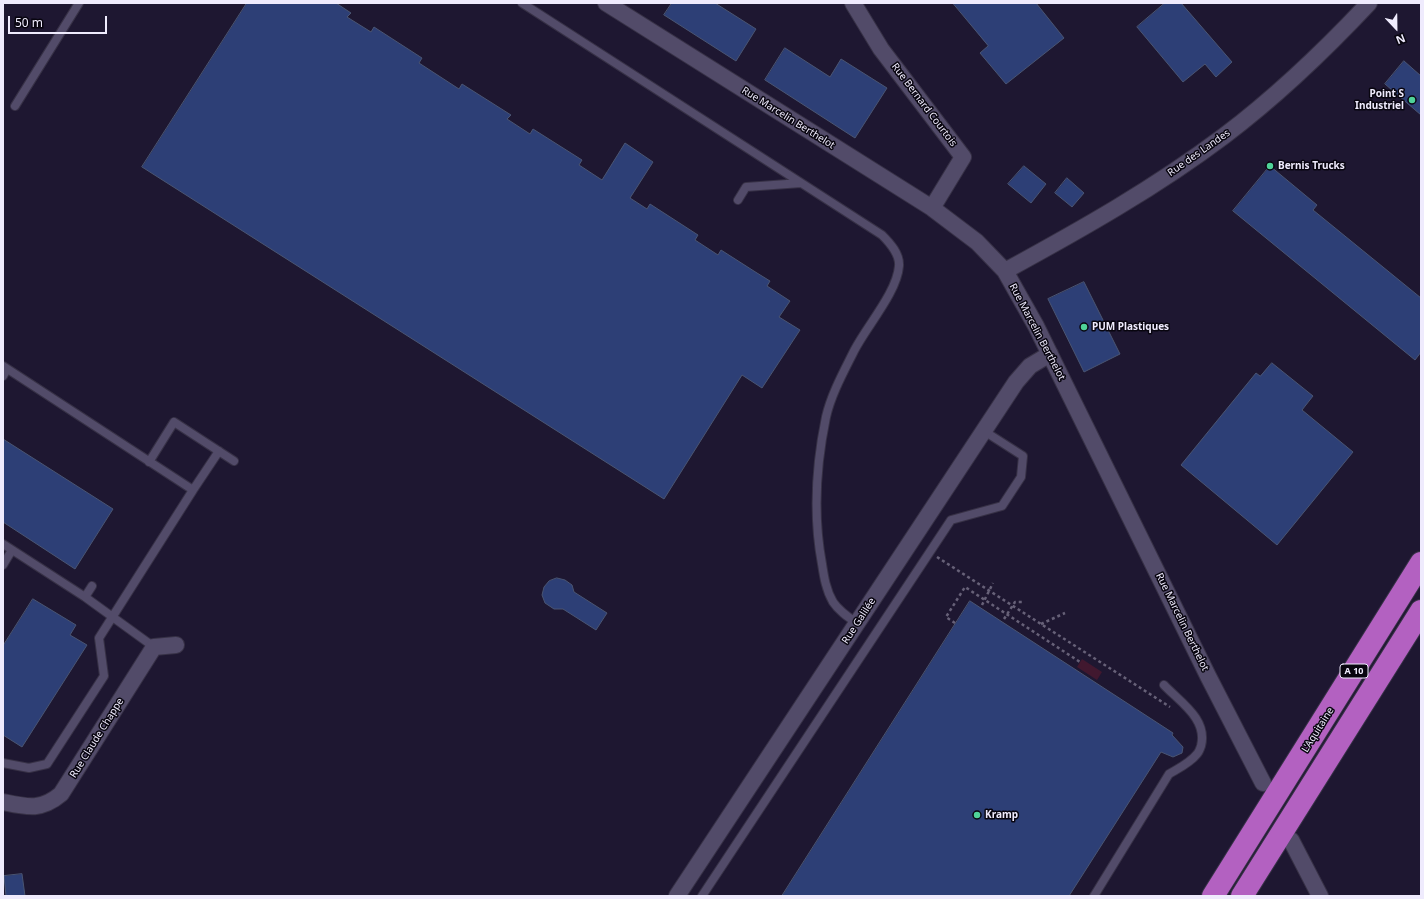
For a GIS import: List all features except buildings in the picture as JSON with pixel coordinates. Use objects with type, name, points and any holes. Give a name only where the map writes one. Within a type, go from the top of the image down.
[{"type":"highway","name":"L'Aquitaine","points":[[1213,896],[1421,563]]},
{"type":"highway","name":"A 10","points":[[1242,896],[1421,611]]},
{"type":"street","name":"Rue Marcelin Berthelot","points":[[606,3],[932,208],[977,242],[1005,272],[1021,297],[1050,354],[1208,676],[1263,783]]},
{"type":"street","name":"Rue Bernard Courtois","points":[[853,3],[881,49],[963,157],[932,208]]},
{"type":"street","name":"Rue des Landes","points":[[1005,272],[1105,215],[1223,137],[1291,81],[1321,53],[1369,3]]},
{"type":"street","name":"Rue Galilée","points":[[677,896],[1023,374],[1034,363],[1050,354]]},
{"type":"street","points":[[154,647],[176,645]]},
{"type":"street","name":"Rue Claude Chappe","points":[[3,802],[27,807],[40,806],[52,802],[61,794],[154,647]]},
{"type":"street","points":[[1291,840],[1320,896]]},
{"type":"lane","points":[[15,106],[79,3]]},
{"type":"lane","points":[[522,3],[882,235],[894,248],[900,264],[896,281],[853,351],[838,384],[827,416],[819,465],[816,508],[818,542],[827,590],[841,612],[858,624]]},
{"type":"lane","points":[[738,200],[746,187],[801,183]]},
{"type":"lane","points":[[4,371],[193,490]]},
{"type":"lane","points":[[149,462],[174,422],[234,461]]},
{"type":"lane","points":[[702,896],[951,520],[1002,506],[1021,477],[1023,456],[984,431]]},
{"type":"lane","points":[[3,763],[29,768],[47,764],[104,676],[99,638],[218,451]]},
{"type":"lane","points":[[3,544],[85,597],[154,647]]},
{"type":"lane","points":[[3,565],[12,550]]},
{"type":"lane","points":[[85,597],[92,586]]},
{"type":"lane","points":[[1094,896],[1169,774],[1188,763],[1199,753],[1203,738],[1200,725],[1194,714],[1186,709],[1164,685]]},
{"type":"path","points":[[930,553],[1176,710]]},
{"type":"path","points":[[982,605],[993,583]]},
{"type":"path","points":[[955,623],[946,618],[965,587],[1080,662]]},
{"type":"path","points":[[1004,619],[1015,602],[1022,602]]},
{"type":"path","points":[[1041,624],[1065,613]]},
{"type":"shaded area","points":[[1082,659],[1102,672],[1097,680],[1077,667]]},
{"type":"place","name":"Point S Industriel","points":[[1412,100]]},
{"type":"place","name":"Bernis Trucks","points":[[1270,166]]},
{"type":"place","name":"PUM Plastiques","points":[[1084,327]]},
{"type":"place","name":"Kramp","points":[[977,815]]}]
